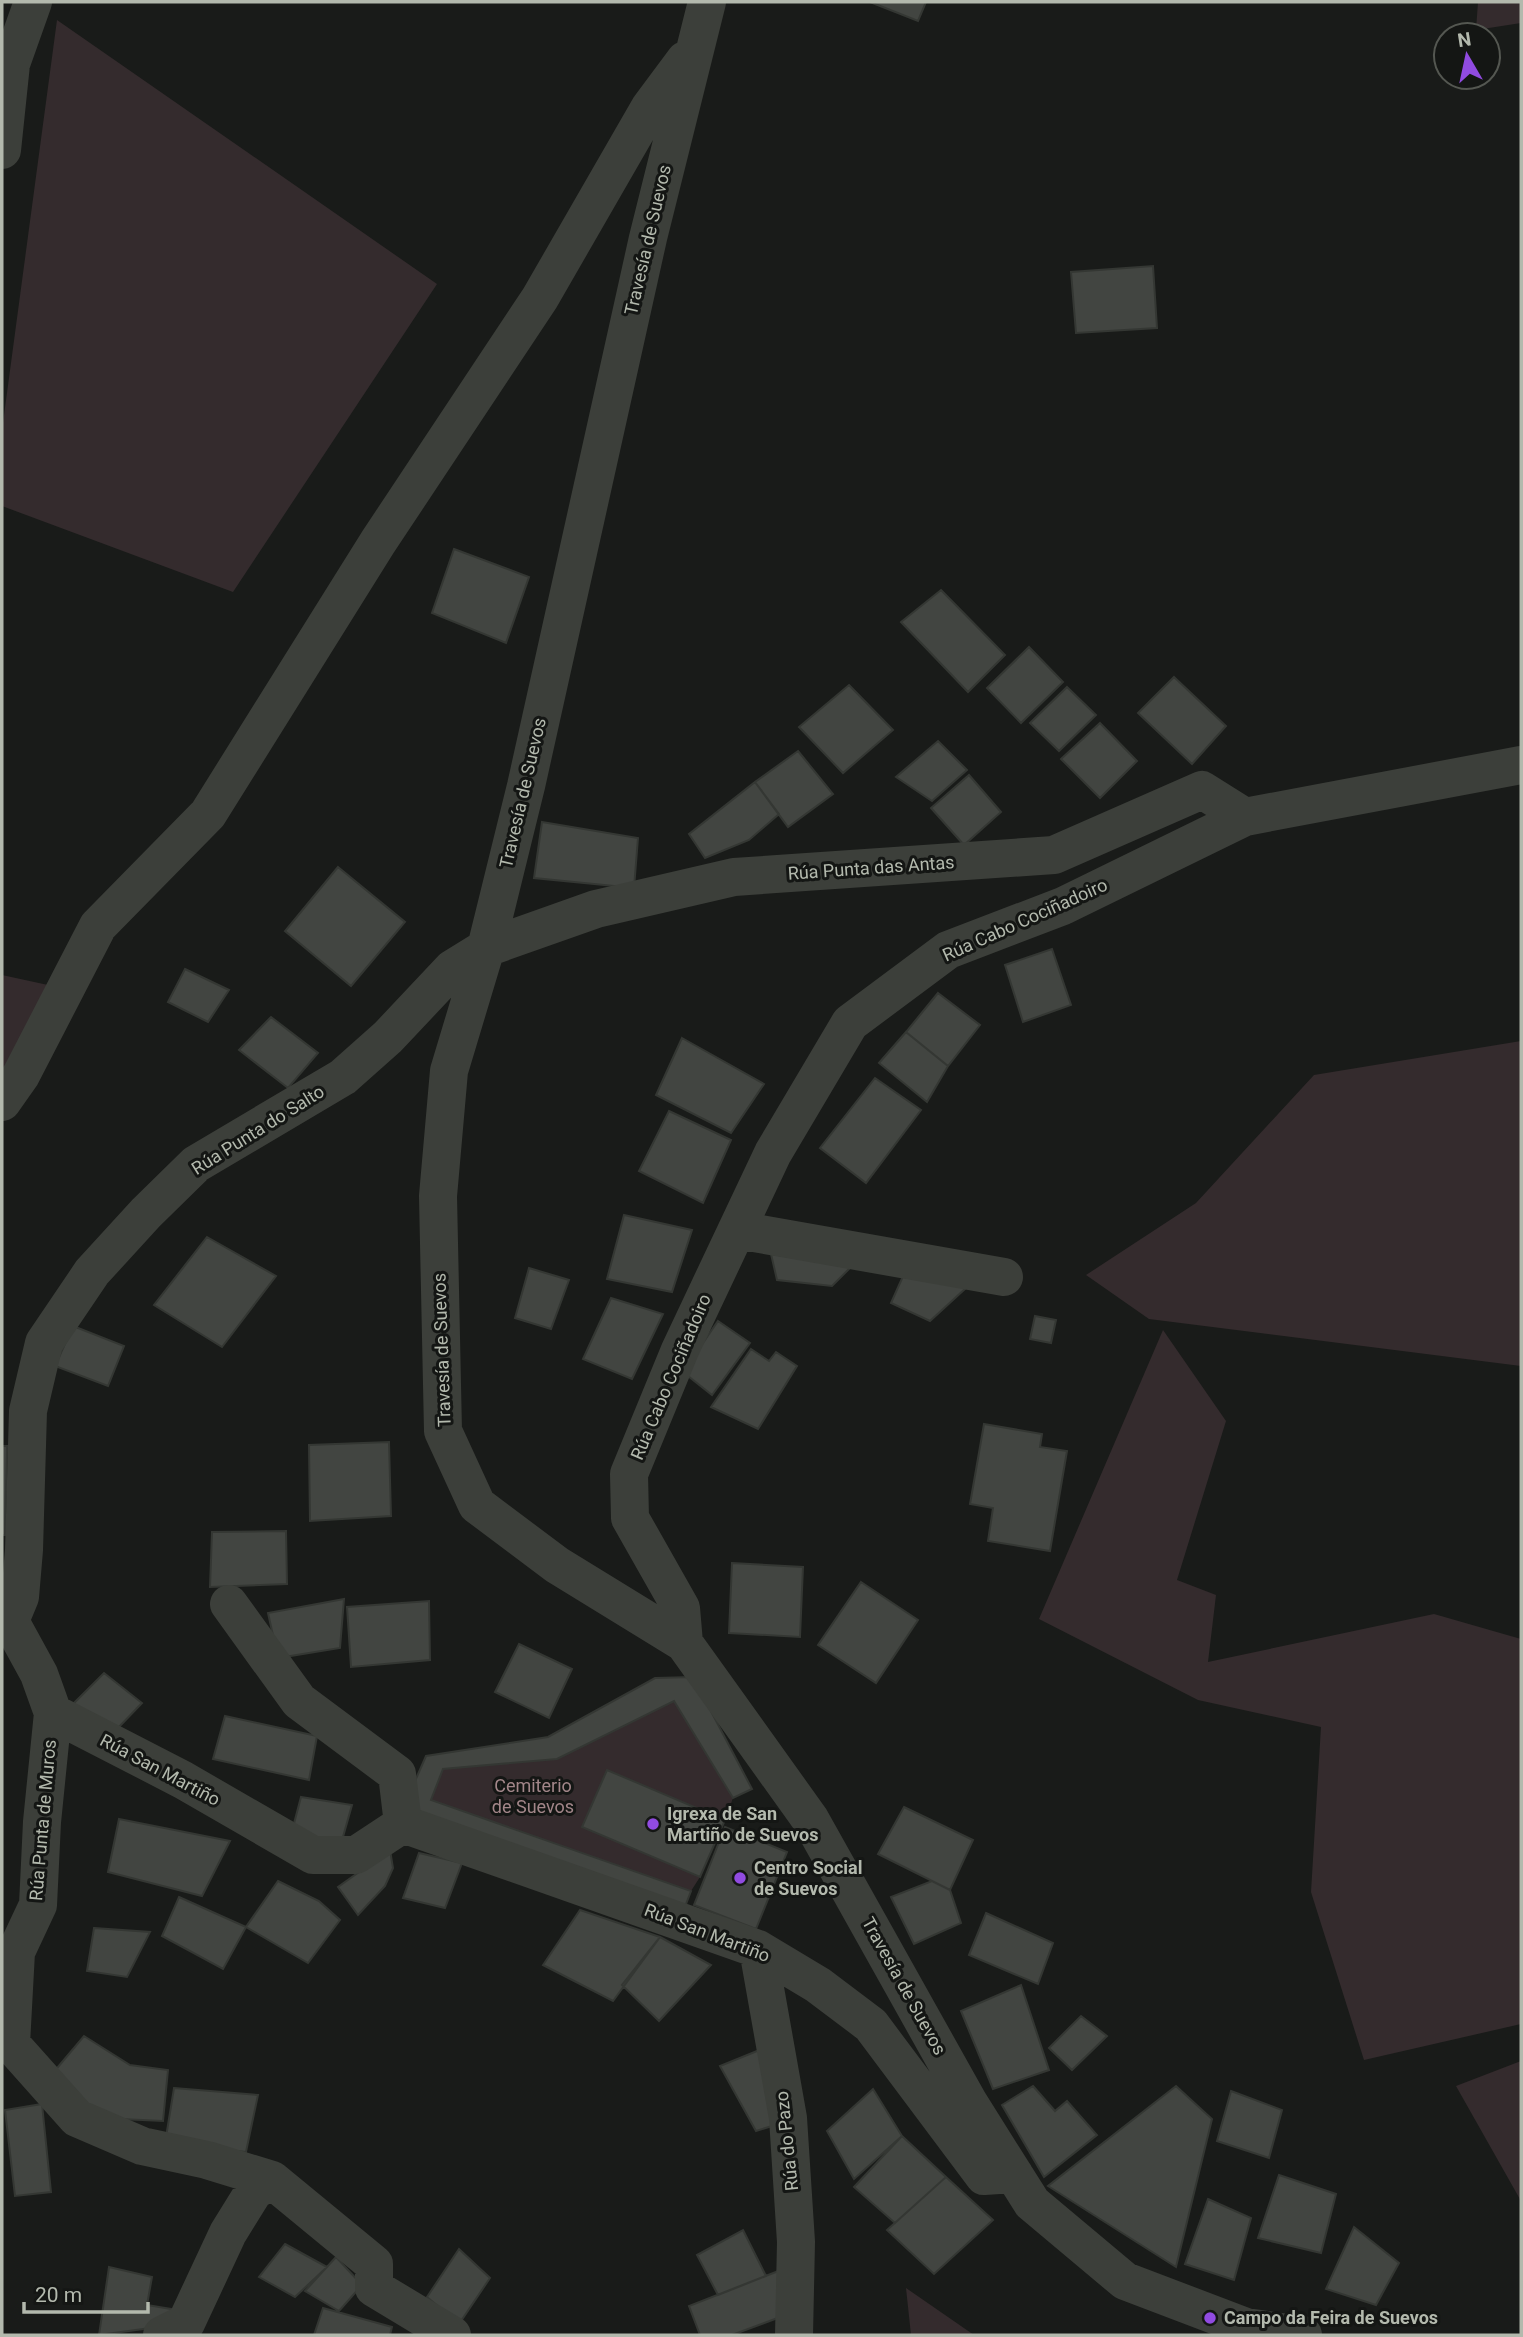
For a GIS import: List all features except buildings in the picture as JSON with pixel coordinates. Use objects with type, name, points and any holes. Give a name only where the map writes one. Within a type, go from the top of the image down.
[{"type":"street","points":[[2,150],[11,64],[33,2]]},
{"type":"street","name":"Travesía de Suevos","points":[[707,2],[648,238],[526,786],[486,948],[449,1071],[438,1196],[443,1431],[477,1505],[557,1565],[684,1643],[810,1819],[969,2103],[1032,2203],[1125,2281],[1246,2327],[1303,2335]]},
{"type":"street","points":[[2,1102],[21,1075],[98,926],[208,814],[378,542],[540,298],[650,107],[697,43]]},
{"type":"street","name":"Rúa Cabo Cociñadoiro","points":[[684,1643],[681,1608],[630,1518],[629,1474],[680,1349],[773,1153],[850,1023],[948,950],[1063,906],[1245,817],[1521,765]]},
{"type":"street","name":"Rúa Punta das Antas","points":[[486,948],[596,909],[734,877],[1054,855],[1202,790],[1245,817]]},
{"type":"street","name":"Rúa Punta do Salto","points":[[6,1619],[20,1597],[28,1411],[44,1343],[92,1272],[196,1164],[342,1077],[388,1037],[452,969],[486,948]]},
{"type":"street","points":[[737,1230],[1004,1277]]},
{"type":"street","points":[[229,1604],[299,1702],[397,1774],[403,1824]]},
{"type":"street","points":[[6,1619],[39,1674],[53,1713]]},
{"type":"street","name":"Rúa San Martiño","points":[[53,1713],[183,1780],[313,1855],[356,1855],[403,1824],[758,1949],[818,1985],[871,2025],[984,2176],[1014,2174]]},
{"type":"street","name":"Rúa Punta de Muros","points":[[53,1713],[42,1822],[38,1905],[16,1952],[11,2044],[77,2118],[142,2146],[207,2160],[272,2180],[374,2264],[374,2288],[452,2335]]},
{"type":"street","name":"Rúa do Pazo","points":[[758,1949],[788,2118],[796,2242],[794,2335]]},
{"type":"street","points":[[162,2335],[186,2323],[228,2233],[254,2191],[272,2180]]},
{"type":"green space","points":[[1478,2],[1521,2],[1521,23],[1502,26],[1502,21],[1477,21]]},
{"type":"green space","points":[[57,20],[437,284],[233,592],[2,506],[2,430]]},
{"type":"green space","points":[[2,975],[48,985],[2,1072]]},
{"type":"green space","points":[[1521,1041],[1521,1366],[1149,1319],[1086,1275],[1196,1203],[1314,1075]]},
{"type":"green space","points":[[1163,1330],[1226,1421],[1177,1580],[1216,1595],[1208,1662],[1434,1614],[1521,1639],[1521,2024],[1364,2060],[1311,1892],[1321,1727],[1198,1700],[1039,1619]]},
{"type":"green space","name":"Cemiterio de Suevos","points":[[693,1677],[752,1789],[733,1798],[725,1820],[608,1770],[582,1827],[700,1877],[683,1912],[408,1797],[426,1756],[548,1737],[655,1678]]},
{"type":"green space","points":[[1521,2061],[1521,2201],[1456,2086]]},
{"type":"green space","points":[[906,2288],[974,2335],[911,2335]]},
{"type":"place","name":"Igrexa de San Martiño de Suevos","points":[[653,1824]]},
{"type":"place","name":"Centro Social de Suevos","points":[[740,1878]]},
{"type":"place","name":"Campo da Feira de Suevos","points":[[1210,2318]]}]
